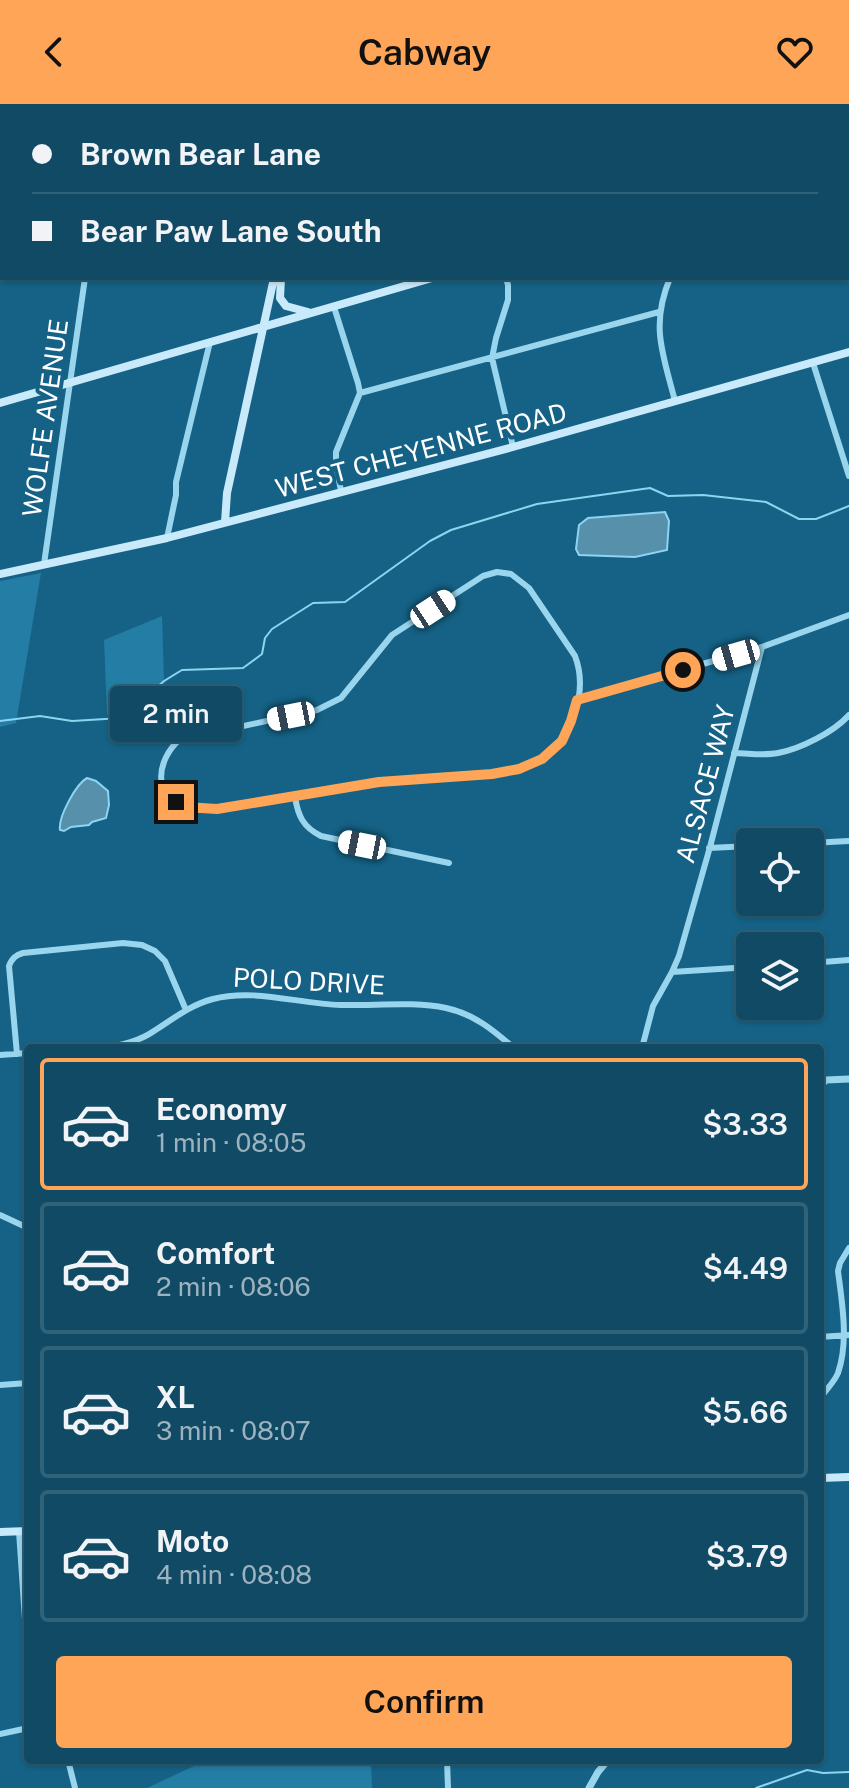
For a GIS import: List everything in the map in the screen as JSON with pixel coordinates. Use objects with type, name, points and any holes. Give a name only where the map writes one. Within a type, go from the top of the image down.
[{"type":"main road","points":[[225,522],[227,493],[274,280]]},
{"type":"main road","points":[[281,280],[280,298],[286,306],[313,313]]},
{"type":"main road","points":[[0,403],[425,280]]},
{"type":"main road","name":"WEST CHEYENNE ROAD","points":[[0,574],[167,538],[513,447],[849,352]]},
{"type":"main road","points":[[824,1478],[849,1477]]},
{"type":"main road","points":[[0,1532],[24,1531]]},
{"type":"street","name":"WOLFE AVENUE","points":[[44,564],[85,280]]},
{"type":"street","points":[[507,280],[508,300],[492,358],[513,447]]},
{"type":"street","points":[[669,280],[659,312],[659,332],[675,401]]},
{"type":"street","points":[[334,307],[360,393],[336,452],[341,491]]},
{"type":"street","points":[[360,393],[659,312]]},
{"type":"street","points":[[167,538],[176,482],[210,342]]},
{"type":"street","points":[[813,363],[849,476]]},
{"type":"street","points":[[489,573],[511,574],[529,588],[575,656],[581,681],[577,700],[562,741],[542,759],[519,769],[492,774],[379,782],[234,807],[198,809],[176,802],[164,790],[160,772],[166,754],[179,740],[317,710],[335,703],[392,635],[489,573]]},
{"type":"street","points":[[577,700],[762,647],[849,615]]},
{"type":"street","name":"ALSACE WAY","points":[[643,1044],[653,1006],[679,956],[762,647]]},
{"type":"street","points":[[734,753],[768,754],[792,749],[834,729],[849,715]]},
{"type":"street","points":[[295,797],[304,825],[321,836],[449,863]]},
{"type":"street","points":[[824,842],[849,841]]},
{"type":"street","points":[[709,848],[736,847]]},
{"type":"street","points":[[17,1054],[9,966],[12,959],[23,953],[123,943],[149,947],[165,961],[186,1010]]},
{"type":"street","points":[[824,962],[849,960]]},
{"type":"street","points":[[672,972],[736,968]]},
{"type":"street","name":"POLO DRIVE","points":[[126,1044],[211,999],[245,995],[338,1005],[435,1006],[478,1020],[509,1044]]},
{"type":"street","points":[[0,1055],[24,1053]]},
{"type":"street","points":[[824,1083],[849,1079]]},
{"type":"street","points":[[0,1215],[24,1226]]},
{"type":"street","points":[[824,1394],[839,1372],[847,1335],[838,1271],[849,1248]]},
{"type":"street","points":[[824,1337],[847,1335]]},
{"type":"street","points":[[0,1385],[24,1383]]},
{"type":"street","points":[[0,1734],[24,1729]]},
{"type":"street","points":[[69,1764],[75,1788]]},
{"type":"street","points":[[447,1764],[448,1788]]},
{"type":"street","points":[[589,1788],[605,1764]]},
{"type":"shaded area","points":[[665,512],[669,521],[667,550],[635,557],[579,555],[576,549],[579,525],[588,518]]},
{"type":"shaded area","points":[[41,573],[16,723],[0,727],[0,581]]},
{"type":"shaded area","points":[[162,616],[164,680],[181,669],[122,718],[107,715],[104,640]]},
{"type":"shaded area","points":[[87,778],[108,791],[106,818],[89,825],[60,830],[69,801]]},
{"type":"shaded area","points":[[198,1764],[371,1764],[372,1788],[147,1788]]},
{"type":"waterway","points":[[0,721],[40,716],[72,721],[122,718],[164,681],[182,670],[243,668],[262,654],[265,638],[272,629],[313,603],[345,602],[430,541],[451,530],[537,504],[650,488],[668,496],[703,495],[766,502],[799,519],[816,519],[849,506]]},
{"type":"waterway","points":[[756,1788],[807,1770],[849,1772]]},
{"type":"route","points":[[176,802],[185,807],[217,809],[379,782],[508,772],[532,765],[562,741],[577,700],[683,670]]}]
